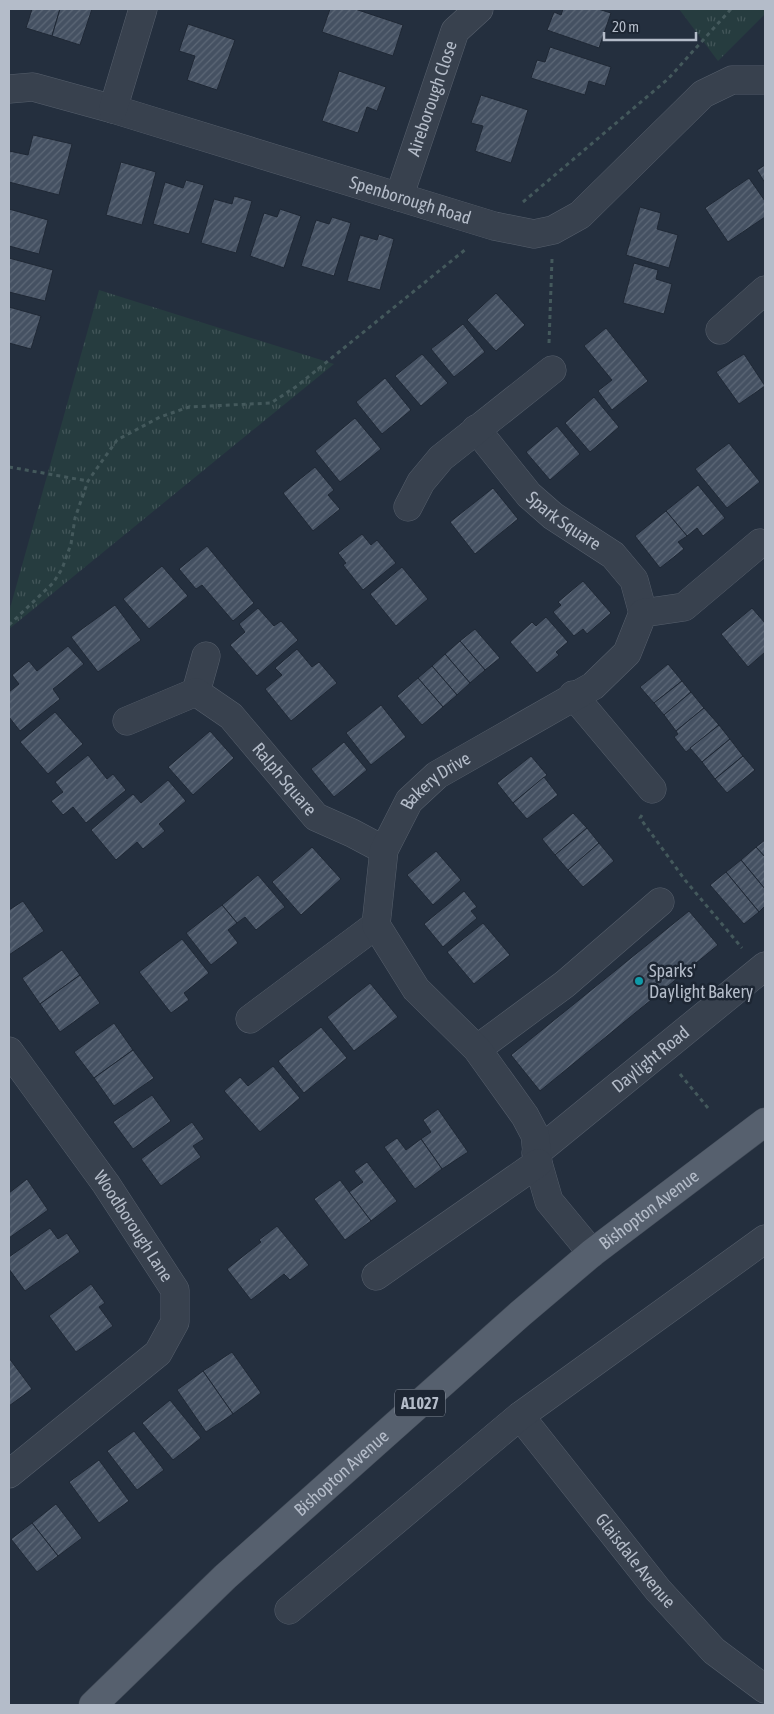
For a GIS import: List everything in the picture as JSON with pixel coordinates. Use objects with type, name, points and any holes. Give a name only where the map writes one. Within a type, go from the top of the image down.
[{"type":"main road","name":"Bishopton Avenue","points":[[93,1705],[225,1577],[512,1320],[592,1253],[765,1122]]},
{"type":"street","points":[[113,108],[143,9]]},
{"type":"street","name":"Aireborough Close","points":[[399,197],[455,31],[479,9]]},
{"type":"street","name":"Spenborough Road","points":[[9,89],[33,87],[113,108],[494,226],[534,234],[553,230],[580,215],[702,94],[732,80],[765,80]]},
{"type":"street","points":[[720,330],[765,290]]},
{"type":"street","points":[[408,507],[421,482],[441,458],[552,370]]},
{"type":"street","name":"Spark Square","points":[[476,429],[529,495],[553,516],[613,555],[634,580],[644,613]]},
{"type":"street","points":[[644,613],[684,607],[760,544]]},
{"type":"street","name":"Bakery Drive","points":[[376,925],[384,850],[409,801],[437,775],[573,695],[593,686],[627,653],[644,613]]},
{"type":"street","points":[[127,721],[196,692],[206,656]]},
{"type":"street","name":"Ralph Square","points":[[196,692],[231,716],[316,817],[384,850]]},
{"type":"street","points":[[573,695],[652,788]]},
{"type":"street","points":[[477,1049],[565,984],[660,902]]},
{"type":"street","points":[[250,1019],[376,925],[416,989],[477,1049],[525,1116],[535,1135],[537,1158],[549,1201],[592,1253]]},
{"type":"street","name":"Daylight Road","points":[[537,1158],[661,1051],[763,968]]},
{"type":"street","name":"Woodborough Lane","points":[[9,1474],[158,1353],[175,1322],[175,1290],[106,1184],[12,1062]]},
{"type":"street","points":[[376,1276],[537,1158]]},
{"type":"street","points":[[289,1610],[520,1416],[762,1246]]},
{"type":"street","name":"Glaisdale Avenue","points":[[520,1416],[658,1590],[714,1651],[765,1689]]},
{"type":"path","points":[[9,625],[53,584],[62,569],[71,544],[75,518],[88,481],[99,462],[117,440],[160,417],[190,407],[271,403],[298,386],[494,226],[668,79],[731,9]]},
{"type":"path","points":[[552,370],[548,360],[553,230]]},
{"type":"path","points":[[9,467],[88,481]]},
{"type":"path","points":[[652,788],[640,818],[685,880],[763,968]]},
{"type":"path","points":[[661,1051],[708,1108]]},
{"type":"green space","points":[[679,9],[765,9],[765,14],[718,61]]},
{"type":"green space","points":[[99,290],[334,364],[9,629],[9,612]]},
{"type":"building","points":[[32,9],[60,9],[52,36],[26,28]]},
{"type":"building","points":[[60,9],[92,9],[80,45],[52,36]]},
{"type":"building","points":[[330,9],[355,9],[403,25],[393,56],[322,32]]},
{"type":"building","points":[[563,9],[598,9],[611,13],[599,48],[547,30],[554,12],[561,15]]},
{"type":"building","points":[[188,24],[235,40],[217,90],[187,80],[195,56],[179,51]]},
{"type":"building","points":[[550,47],[611,67],[605,86],[589,81],[585,95],[531,78],[537,60],[545,62]]},
{"type":"building","points":[[339,71],[386,87],[377,111],[367,107],[358,133],[322,121]]},
{"type":"building","points":[[481,95],[528,110],[511,163],[475,151],[483,126],[471,123]]},
{"type":"building","points":[[33,135],[72,144],[59,195],[9,182],[9,151],[28,155]]},
{"type":"building","points":[[121,162],[156,172],[142,225],[106,215]]},
{"type":"building","points":[[765,165],[765,183],[757,170]]},
{"type":"building","points":[[749,178],[765,201],[765,217],[728,242],[705,208]]},
{"type":"building","points":[[186,180],[204,185],[189,234],[153,224],[165,182],[183,188]]},
{"type":"building","points":[[234,196],[252,201],[236,253],[201,243],[214,199],[232,204]]},
{"type":"building","points":[[640,207],[661,213],[657,229],[678,235],[669,268],[626,255]]},
{"type":"building","points":[[9,209],[48,220],[39,254],[9,246]]},
{"type":"building","points":[[280,209],[301,216],[284,268],[250,256],[264,213],[277,217]]},
{"type":"building","points":[[332,217],[351,223],[334,276],[301,266],[316,220],[329,224]]},
{"type":"building","points":[[379,234],[394,239],[380,290],[347,281],[360,235],[377,240]]},
{"type":"building","points":[[9,258],[53,270],[45,301],[9,292]]},
{"type":"building","points":[[634,263],[658,270],[656,279],[672,284],[664,314],[623,303]]},
{"type":"building","points":[[496,293],[525,325],[496,351],[467,320]]},
{"type":"building","points":[[9,307],[41,316],[31,349],[9,343]]},
{"type":"building","points":[[463,324],[485,352],[454,377],[431,349]]},
{"type":"building","points":[[606,328],[648,381],[612,410],[598,391],[612,380],[584,346]]},
{"type":"building","points":[[422,354],[448,383],[421,406],[395,376]]},
{"type":"building","points":[[744,354],[765,386],[739,404],[716,372]]},
{"type":"building","points":[[385,378],[411,410],[382,434],[356,402]]},
{"type":"building","points":[[594,397],[619,427],[590,452],[565,423]]},
{"type":"building","points":[[355,418],[381,449],[340,482],[315,451]]},
{"type":"building","points":[[557,426],[580,454],[550,480],[526,452]]},
{"type":"building","points":[[729,443],[760,482],[727,508],[695,469]]},
{"type":"building","points":[[315,467],[334,490],[328,495],[340,509],[313,531],[283,493]]},
{"type":"building","points":[[698,485],[725,518],[703,536],[697,528],[687,536],[666,511]]},
{"type":"building","points":[[493,488],[518,519],[475,554],[450,522]]},
{"type":"building","points":[[666,511],[687,536],[678,542],[684,549],[660,568],[635,536]]},
{"type":"building","points":[[362,534],[371,545],[377,540],[396,563],[363,590],[343,565],[346,563],[338,553]]},
{"type":"building","points":[[207,546],[254,603],[233,621],[202,585],[196,589],[179,569]]},
{"type":"building","points":[[162,566],[188,596],[149,629],[123,599]]},
{"type":"building","points":[[402,567],[428,599],[396,626],[370,594]]},
{"type":"building","points":[[583,581],[611,613],[587,634],[583,629],[574,636],[553,612],[561,605],[558,602]]},
{"type":"building","points":[[115,605],[141,640],[98,672],[71,637]]},
{"type":"building","points":[[258,608],[274,626],[281,621],[298,640],[257,676],[230,645],[245,632],[239,624]]},
{"type":"building","points":[[752,608],[765,623],[765,652],[748,667],[721,634]]},
{"type":"building","points":[[546,617],[568,642],[556,652],[559,655],[537,673],[510,642],[532,622],[536,626]]},
{"type":"building","points":[[475,629],[500,658],[485,670],[460,641]]},
{"type":"building","points":[[460,641],[485,670],[470,683],[445,654]]},
{"type":"building","points":[[68,646],[84,664],[53,689],[60,699],[20,731],[9,717],[9,692],[19,684],[12,675],[29,661],[37,671]]},
{"type":"building","points":[[297,649],[312,667],[319,662],[337,683],[291,721],[265,689],[282,675],[275,668]]},
{"type":"building","points":[[445,654],[470,683],[457,695],[432,666]]},
{"type":"building","points":[[668,664],[682,681],[654,703],[640,687]]},
{"type":"building","points":[[432,666],[457,695],[443,707],[418,678]]},
{"type":"building","points":[[418,678],[443,707],[422,725],[397,696]]},
{"type":"building","points":[[682,681],[691,692],[664,715],[654,703]]},
{"type":"building","points":[[691,692],[704,708],[676,731],[664,715]]},
{"type":"building","points":[[381,705],[406,737],[371,765],[346,733]]},
{"type":"building","points":[[704,708],[719,725],[686,752],[674,737],[678,734],[676,731]]},
{"type":"building","points":[[55,712],[83,744],[48,774],[20,742]]},
{"type":"building","points":[[719,725],[730,739],[702,762],[690,748]]},
{"type":"building","points":[[210,731],[234,758],[193,795],[168,767]]},
{"type":"building","points":[[730,739],[743,756],[715,779],[702,762]]},
{"type":"building","points":[[344,742],[367,770],[334,797],[311,769]]},
{"type":"building","points":[[88,755],[107,779],[113,774],[126,790],[86,823],[73,807],[63,815],[51,801],[63,792],[55,782]]},
{"type":"building","points":[[531,756],[547,775],[513,803],[497,783]]},
{"type":"building","points":[[743,756],[755,770],[727,793],[715,779]]},
{"type":"building","points":[[544,777],[558,795],[527,819],[513,803]]},
{"type":"building","points":[[168,780],[186,801],[159,824],[165,831],[143,849],[137,842],[116,860],[91,830],[133,794],[141,803]]},
{"type":"building","points":[[573,813],[587,828],[555,855],[542,839]]},
{"type":"building","points":[[587,828],[599,843],[568,870],[555,855]]},
{"type":"building","points":[[765,840],[765,857],[756,847]]},
{"type":"building","points":[[599,843],[614,861],[583,887],[568,870]]},
{"type":"building","points":[[312,847],[341,879],[301,915],[272,882]]},
{"type":"building","points":[[756,847],[765,857],[765,889],[741,860]]},
{"type":"building","points":[[436,851],[461,880],[433,905],[407,875]]},
{"type":"building","points":[[741,860],[765,889],[765,906],[759,912],[726,872]]},
{"type":"building","points":[[726,872],[759,912],[744,924],[710,885]]},
{"type":"building","points":[[258,875],[285,907],[256,930],[245,917],[237,923],[222,905]]},
{"type":"building","points":[[464,891],[477,907],[471,911],[477,918],[443,947],[424,924]]},
{"type":"building","points":[[23,901],[44,931],[9,955],[9,910]]},
{"type":"building","points":[[222,905],[237,923],[228,930],[238,943],[211,965],[186,933]]},
{"type":"building","name":"Sparks' Daylight Bakery","points":[[689,911],[718,945],[540,1091],[511,1055]]},
{"type":"building","points":[[483,923],[510,955],[474,984],[447,952]]},
{"type":"building","points":[[182,939],[209,973],[184,993],[189,1000],[171,1013],[139,972]]},
{"type":"building","points":[[62,950],[80,975],[40,1004],[22,978]]},
{"type":"building","points":[[80,975],[100,1003],[60,1032],[40,1004]]},
{"type":"building","points":[[370,983],[398,1017],[354,1051],[327,1017]]},
{"type":"building","points":[[114,1023],[133,1050],[94,1078],[74,1052]]},
{"type":"building","points":[[321,1027],[347,1058],[304,1093],[278,1061]]},
{"type":"building","points":[[133,1050],[154,1078],[114,1106],[94,1078]]},
{"type":"building","points":[[273,1066],[300,1098],[260,1132],[224,1091],[240,1077],[248,1086]]},
{"type":"building","points":[[152,1095],[171,1121],[133,1149],[113,1122]]},
{"type":"building","points":[[438,1109],[468,1152],[442,1169],[421,1139],[431,1132],[423,1120]]},
{"type":"building","points":[[192,1122],[204,1139],[193,1146],[201,1157],[161,1186],[141,1159]]},
{"type":"building","points":[[397,1138],[406,1150],[421,1139],[442,1169],[415,1189],[384,1147]]},
{"type":"building","points":[[367,1162],[397,1201],[371,1221],[349,1192],[363,1182],[354,1171]]},
{"type":"building","points":[[27,1179],[48,1210],[9,1238],[9,1193]]},
{"type":"building","points":[[340,1180],[371,1221],[345,1240],[314,1199]]},
{"type":"building","points":[[277,1226],[309,1265],[290,1280],[284,1274],[251,1300],[227,1269],[261,1242],[259,1240]]},
{"type":"building","points":[[50,1228],[58,1239],[67,1233],[80,1252],[25,1291],[9,1269],[9,1257]]},
{"type":"building","points":[[91,1284],[105,1303],[99,1307],[113,1326],[76,1352],[49,1316]]},
{"type":"building","points":[[232,1352],[261,1393],[233,1414],[203,1371]]},
{"type":"building","points":[[9,1358],[32,1389],[9,1406]]},
{"type":"building","points":[[203,1371],[233,1414],[206,1432],[177,1390]]},
{"type":"building","points":[[170,1400],[201,1438],[173,1460],[142,1423]]},
{"type":"building","points":[[134,1431],[164,1470],[137,1490],[107,1451]]},
{"type":"building","points":[[99,1460],[129,1501],[99,1523],[69,1482]]},
{"type":"building","points":[[56,1504],[82,1538],[58,1556],[32,1523]]},
{"type":"building","points":[[32,1523],[58,1556],[37,1572],[11,1539]]},
{"type":"place","name":"Sparks' Daylight Bakery","points":[[639,981]]}]
